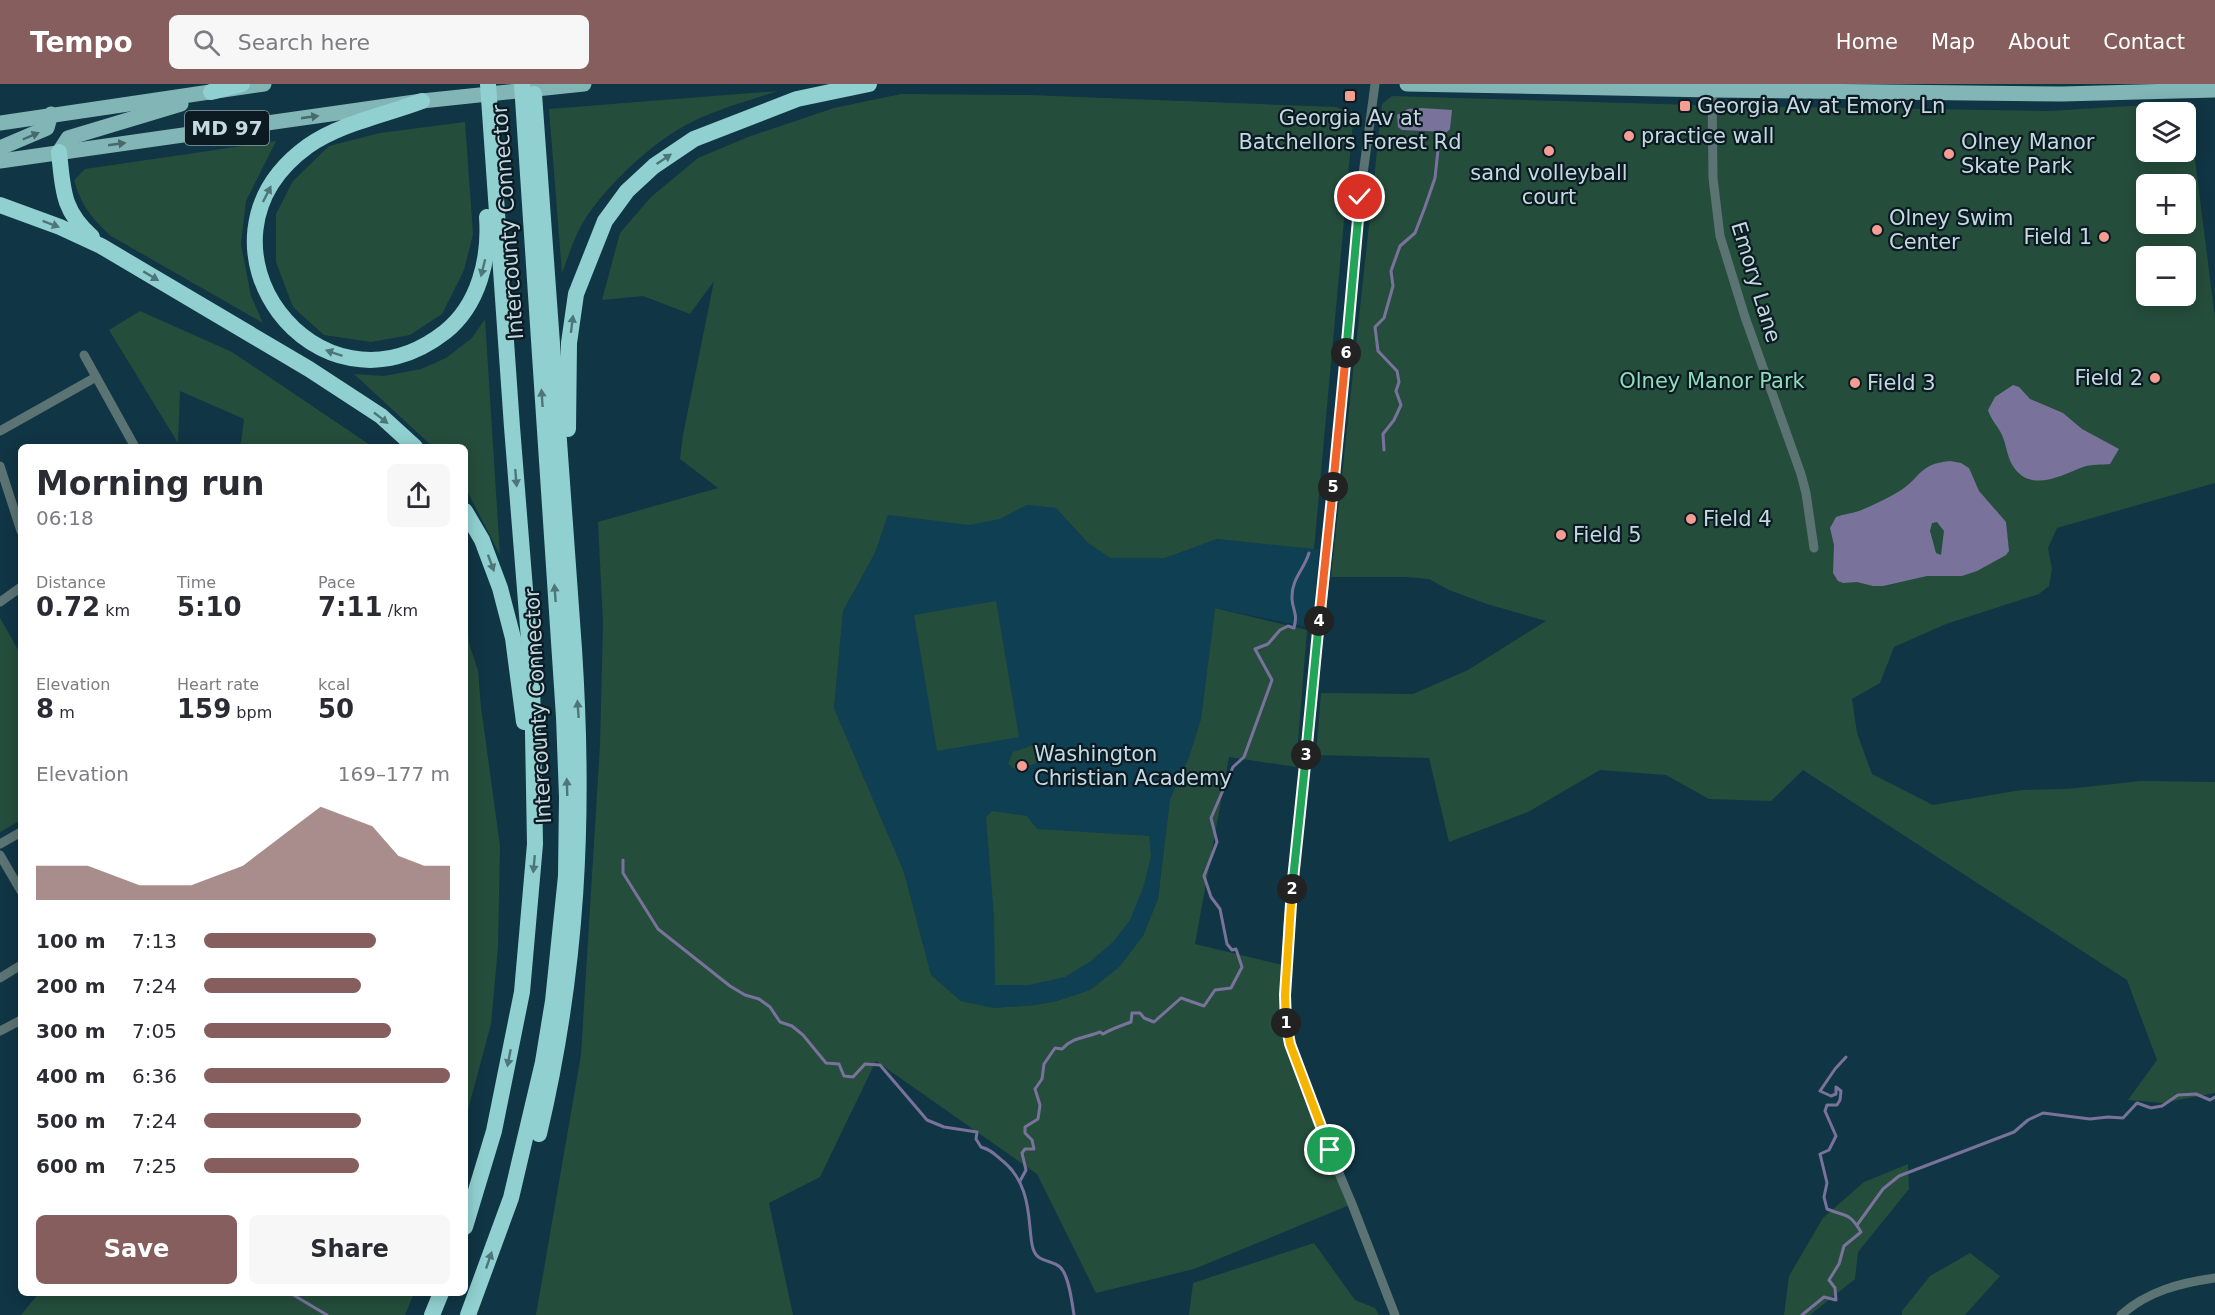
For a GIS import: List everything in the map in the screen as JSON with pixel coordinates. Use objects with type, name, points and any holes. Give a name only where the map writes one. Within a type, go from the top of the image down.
[{"type":"highway","points":[[423,101],[348,126],[309,146],[282,168],[266,193],[258,215],[255,238],[257,268],[267,294],[291,327],[327,351],[351,358],[393,358],[416,351],[451,327],[465,310],[476,290],[484,264],[488,224],[478,84]]},
{"type":"highway","name":"Intercounty Connector","points":[[468,1217],[494,1131],[522,992],[535,844],[532,677],[488,84]]},
{"type":"highway","name":"Intercounty Connector","points":[[468,1315],[511,1198],[543,1062],[554,991],[566,876],[567,797],[564,717],[522,84]]},
{"type":"highway","points":[[511,1198],[528,1176],[550,1085],[570,969],[576,900],[580,802],[579,728],[533,84]]},
{"type":"highway","points":[[563,508],[569,344],[576,294],[605,221],[621,198],[654,166],[694,139],[797,99],[869,84]]},
{"type":"highway","points":[[211,92],[245,85]]},
{"type":"highway","points":[[59,152],[66,204],[74,218],[101,246]]},
{"type":"highway","points":[[0,205],[60,227],[101,246],[309,369],[381,416],[411,444]]},
{"type":"highway","points":[[468,516],[482,540],[500,588],[513,638],[535,806]]},
{"type":"highway","points":[[432,1315],[440,1296]]},
{"type":"main road","name":"MD 97","points":[[245,85],[264,84]]},
{"type":"main road","name":"MD 97","points":[[0,161],[423,101],[576,84]]},
{"type":"main road","points":[[1407,84],[2084,94],[2215,90]]},
{"type":"main road","points":[[59,152],[68,138],[245,85]]},
{"type":"main road","name":"MD 97","points":[[0,123],[211,92]]},
{"type":"main road","points":[[51,114],[59,152]]},
{"type":"main road","points":[[0,148],[47,128],[51,114]]},
{"type":"street","points":[[1375,84],[1360,197],[1330,530],[1288,924],[1285,1017],[1290,1044],[1317,1121],[1353,1204],[1395,1315]]},
{"type":"street","name":"Emory Lane","points":[[1712,90],[1713,178],[1720,236],[1745,316],[1801,474],[1814,548]]},
{"type":"street","points":[[84,355],[133,444]]},
{"type":"street","points":[[0,432],[96,378]]},
{"type":"street","points":[[0,466],[18,522]]},
{"type":"street","points":[[0,602],[18,589]]},
{"type":"street","points":[[0,844],[18,834]]},
{"type":"street","points":[[0,855],[18,886]]},
{"type":"street","points":[[0,978],[18,967]]},
{"type":"street","points":[[0,1031],[18,1022]]},
{"type":"street","points":[[2121,1315],[2157,1292],[2186,1282],[2215,1278]]},
{"type":"shaded area","points":[[1408,109],[1452,110],[1450,129],[1447,132],[1402,130],[1398,127],[1397,115]]},
{"type":"shaded area","points":[[2013,385],[2019,387],[2030,399],[2063,413],[2082,429],[2119,449],[2110,464],[2086,466],[2048,480],[2030,480],[2022,476],[2012,465],[2002,435],[1988,410],[1995,397]]},
{"type":"shaded area","points":[[1950,461],[1961,463],[1969,468],[1979,491],[2006,522],[2009,551],[2006,555],[1977,571],[1962,576],[1927,576],[1883,586],[1838,581],[1833,573],[1834,545],[1830,528],[1836,517],[1874,505],[1905,487],[1931,465]],"holes":[[[1937,522],[1944,531],[1941,555],[1936,553],[1930,531],[1932,523]]]},
{"type":"shaded area","name":"Washington Christian Academy","points":[[1027,505],[1056,508],[1088,543],[1110,558],[1165,558],[1217,539],[1319,549],[1312,628],[1215,608],[1201,719],[1189,757],[1170,799],[1158,899],[1143,936],[1119,967],[1090,990],[1036,1005],[994,1008],[961,1001],[931,975],[904,872],[834,708],[843,611],[875,553],[888,515],[936,521],[1000,519]]},
{"type":"green space","points":[[778,91],[702,117],[679,129],[652,148],[624,172],[589,213],[576,237],[562,273],[549,109]]},
{"type":"green space","points":[[901,94],[1028,95],[1336,107],[1351,113],[1353,122],[1314,549],[1217,539],[1165,558],[1110,558],[1088,543],[1056,508],[1027,505],[1000,519],[969,525],[888,515],[875,553],[843,611],[834,708],[904,872],[931,975],[961,1001],[994,1008],[1036,1005],[1090,990],[1119,967],[1143,936],[1158,899],[1170,799],[1189,757],[1201,719],[1215,608],[1307,630],[1296,767],[1229,757],[1195,944],[1287,966],[1290,1045],[1352,1204],[1194,1269],[1096,1293],[1037,1174],[876,1061],[820,1177],[769,1203],[793,1315],[536,1315],[581,1055],[600,745],[603,623],[598,522],[718,488],[680,459],[714,281],[690,314],[643,296],[602,300],[620,233],[651,197],[698,158],[748,137],[834,108]]},
{"type":"green space","name":"Olney Manor Park","points":[[1392,96],[1728,106],[2050,111],[2136,106],[2136,162],[2195,162],[2215,318],[2215,483],[2057,528],[2048,548],[2052,569],[2049,586],[2039,594],[1946,624],[1894,647],[1880,683],[1852,699],[1857,733],[1872,774],[1933,805],[2021,790],[2067,789],[2141,781],[2215,782],[2215,1093],[2162,1103],[2128,1100],[2157,1060],[2127,980],[1803,770],[1771,801],[1709,799],[1666,775],[1600,770],[1528,812],[1449,842],[1429,758],[1316,755],[1321,693],[1413,694],[1468,670],[1546,621],[1487,604],[1449,590],[1429,579],[1331,577],[1382,104]]},
{"type":"green space","points":[[465,122],[473,234],[464,270],[442,314],[410,335],[371,342],[324,335],[293,307],[276,262],[276,214],[293,181],[329,146],[380,133]]},
{"type":"green space","points":[[276,141],[246,201],[241,244],[251,296],[263,323],[111,236],[88,211],[74,180],[85,169]]},
{"type":"green space","points":[[140,311],[232,352],[369,444],[240,444],[244,419],[180,391],[178,443],[109,330]]},
{"type":"green space","points":[[485,319],[500,555],[468,493],[468,444],[430,444],[354,374],[384,376],[421,369],[446,358],[472,338]]},
{"type":"green space","points":[[996,601],[1019,737],[937,751],[914,615]]},
{"type":"green space","points":[[0,618],[18,650],[18,822],[0,832]]},
{"type":"green space","points":[[468,629],[469,643],[478,671],[500,846],[498,947],[491,1024],[468,1110]]},
{"type":"green space","points":[[1036,744],[1043,761],[1016,770],[1008,764],[1013,752]]},
{"type":"green space","points":[[992,811],[1027,816],[1037,829],[1149,836],[1151,856],[1143,888],[1130,920],[1114,941],[1091,961],[1065,977],[1029,985],[995,985],[994,917],[986,817]]},
{"type":"green space","points":[[1908,1164],[1909,1189],[1858,1252],[1855,1279],[1810,1315],[1784,1315],[1789,1276],[1823,1218],[1864,1182]]},
{"type":"green space","points":[[1314,1243],[1355,1300],[1375,1308],[1379,1315],[1189,1315],[1193,1283]]},
{"type":"green space","points":[[1970,1253],[2000,1276],[1965,1315],[1902,1315],[1902,1311],[1930,1276]]},
{"type":"green space","points":[[37,1296],[413,1296],[405,1315],[21,1315]]},
{"type":"waterway","points":[[1384,450],[1383,434],[1394,420],[1401,405],[1396,391],[1399,382],[1397,371],[1378,351],[1375,327],[1384,318],[1393,286],[1391,271],[1400,246],[1415,233],[1425,207],[1435,178],[1438,150]]},
{"type":"waterway","points":[[1020,1181],[1026,1170],[1022,1153],[1025,1149],[1034,1149],[1032,1140],[1025,1133],[1025,1127],[1038,1119],[1040,1105],[1035,1089],[1042,1079],[1044,1064],[1055,1048],[1062,1049],[1075,1040],[1100,1032],[1103,1034],[1131,1022],[1132,1013],[1140,1013],[1144,1018],[1154,1022],[1181,998],[1204,1006],[1215,990],[1231,988],[1242,967],[1236,949],[1232,950],[1227,944],[1220,909],[1211,897],[1204,876],[1217,842],[1211,818],[1233,767],[1244,757],[1272,680],[1255,649],[1268,644],[1280,630],[1288,626],[1294,628],[1292,592],[1309,553]]},
{"type":"waterway","points":[[623,860],[623,873],[658,929],[730,986],[745,995],[759,999],[770,1007],[780,1022],[792,1026],[803,1035],[826,1063],[839,1064],[844,1076],[853,1077],[865,1064],[880,1065],[927,1120],[944,1127],[977,1132],[976,1139],[981,1147],[991,1151],[1016,1176],[1024,1192],[1033,1249],[1036,1255],[1057,1265],[1063,1271],[1070,1290],[1074,1315]]},
{"type":"waterway","points":[[1802,1315],[1824,1297],[1836,1300],[1835,1288],[1829,1280],[1839,1264],[1844,1246],[1861,1232],[1850,1218],[1827,1209],[1824,1197],[1827,1183],[1820,1154],[1829,1150],[1836,1136],[1825,1111],[1827,1105],[1837,1105],[1841,1091],[1836,1087],[1836,1094],[1831,1096],[1820,1091],[1846,1057]]},
{"type":"waterway","points":[[1857,1225],[1883,1189],[1899,1176],[2014,1132],[2028,1120],[2043,1113],[2090,1119],[2123,1118],[2137,1103],[2151,1108],[2162,1106],[2178,1095],[2196,1094],[2210,1100],[2215,1097]]},
{"type":"waterway","points":[[295,1296],[327,1315]]},
{"type":"place","name":"Georgia Av at Batchellors Forest Rd","points":[[1350,96]]},
{"type":"place","name":"Georgia Av at Emory Ln","points":[[1685,106]]},
{"type":"place","name":"practice wall","points":[[1629,136]]},
{"type":"place","name":"sand volleyball court","points":[[1549,151]]},
{"type":"place","name":"Olney Manor Skate Park","points":[[1949,154]]},
{"type":"place","name":"Olney Swim Center","points":[[1877,230]]},
{"type":"place","name":"Field 1","points":[[2104,237]]},
{"type":"place","name":"Field 2","points":[[2155,378]]},
{"type":"place","name":"Field 3","points":[[1855,383]]},
{"type":"place","name":"Field 4","points":[[1691,519]]},
{"type":"place","name":"Field 5","points":[[1561,535]]},
{"type":"place","name":"Washington Christian Academy","points":[[1022,766]]},
{"type":"route","points":[[1330,1150],[1317,1121],[1290,1044],[1285,1017],[1285,995],[1288,924],[1330,530],[1360,197]]}]
